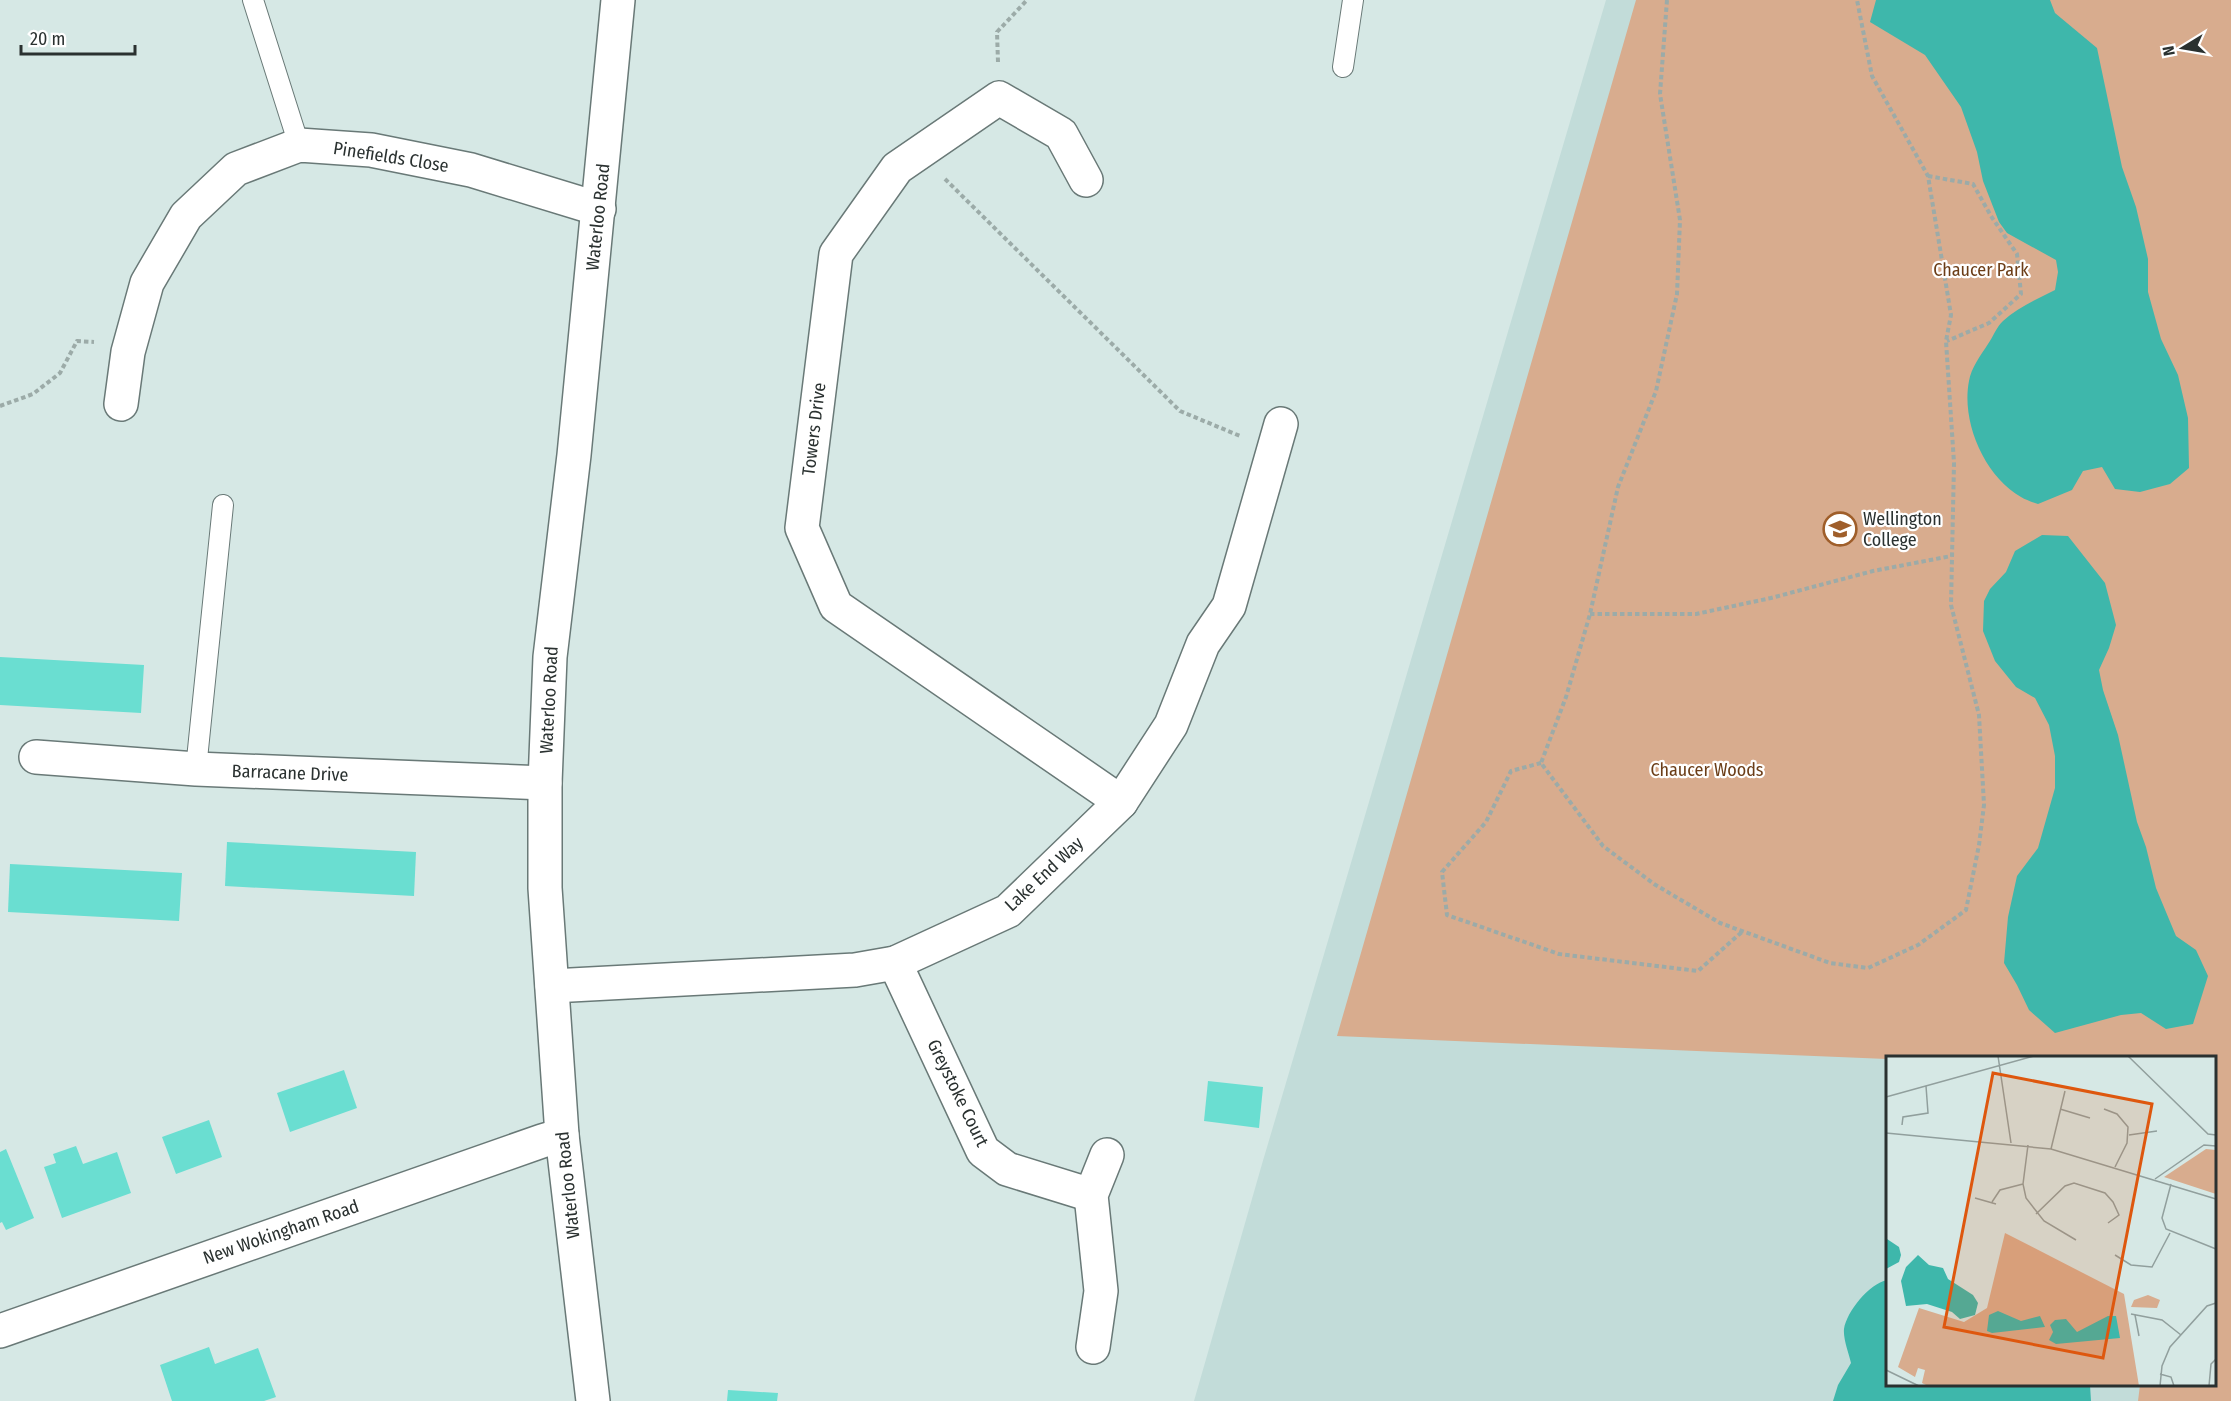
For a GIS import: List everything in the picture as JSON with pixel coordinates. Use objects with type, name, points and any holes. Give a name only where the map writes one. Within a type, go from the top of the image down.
[{"type":"street","name":"Waterloo Road","points":[[593,1401],[562,1136],[545,888],[545,783],[550,657],[574,455],[618,0]]},
{"type":"street","name":"Towers Drive","points":[[999,98],[897,168],[836,254],[802,528],[836,606],[1121,802]]},
{"type":"street","points":[[999,98],[1061,134],[1086,180]]},
{"type":"street","name":"Pinefields Close","points":[[121,404],[128,352],[147,283],[186,216],[236,169],[299,145],[371,150],[471,170],[599,209]]},
{"type":"street","name":"Lake End Way","points":[[552,986],[855,970],[895,963],[1008,911],[1121,802],[1171,725],[1203,644],[1229,606],[1277,437]]},
{"type":"street","name":"Barracane Drive","points":[[36,757],[196,769],[545,783]]},
{"type":"street","name":"Greystoke Court","points":[[895,963],[984,1151],[1007,1169],[1091,1196]]},
{"type":"street","name":"New Wokingham Road","points":[[0,1330],[531,1144],[562,1136]]},
{"type":"street","points":[[1093,1347],[1101,1291],[1091,1196],[1107,1155]]},
{"type":"lane","points":[[253,0],[299,145]]},
{"type":"lane","points":[[1343,67],[1353,0]]},
{"type":"lane","points":[[196,769],[223,505]]},
{"type":"path","points":[[999,98],[997,32],[1027,0]]},
{"type":"path","points":[[1541,763],[1566,697],[1590,614],[1618,487],[1656,391],[1677,294],[1680,220],[1660,94],[1667,0]]},
{"type":"path","points":[[1541,763],[1603,846],[1654,884],[1720,922],[1830,963],[1868,968],[1918,945],[1966,910],[1984,805],[1979,715],[1951,605],[1954,463],[1946,341],[1951,315],[1928,176],[1872,76],[1857,0]]},
{"type":"path","points":[[919,153],[1180,411],[1277,437]]},
{"type":"path","points":[[1928,176],[1973,184],[2017,254],[2020,294],[1989,322],[1946,341]]},
{"type":"path","points":[[0,406],[33,394],[60,373],[78,341],[100,343],[128,352]]},
{"type":"path","points":[[1590,614],[1696,614],[1771,598],[1873,571],[1951,556]]},
{"type":"path","points":[[1541,763],[1510,771],[1486,822],[1442,872],[1447,915],[1559,954],[1698,971],[1743,931]]},
{"type":"shaded area","name":"Wellington College","points":[[1606,0],[2231,0],[2231,1401],[1194,1401]]},
{"type":"green space","name":"Chaucer Woods","points":[[1636,0],[2231,0],[2231,1401],[2138,1401],[2140,1386],[2216,1386],[2216,1056],[1886,1056],[1886,1059],[1337,1036]]},
{"type":"water","points":[[1876,0],[2050,0],[2055,13],[2097,48],[2122,167],[2136,207],[2148,259],[2148,292],[2161,339],[2178,375],[2188,418],[2189,468],[2170,484],[2140,492],[2115,489],[2102,467],[2083,471],[2072,490],[2038,504],[2008,488],[1986,462],[1972,430],[1967,397],[1970,376],[2001,323],[2021,307],[2055,290],[2058,272],[2056,260],[2007,233],[1999,222],[1983,181],[1977,152],[1961,107],[1925,55],[1870,22]]},
{"type":"water","points":[[2042,535],[2068,536],[2105,583],[2116,625],[2099,670],[2118,735],[2137,822],[2156,888],[2176,936],[2196,950],[2208,976],[2193,1024],[2166,1029],[2141,1013],[2121,1015],[2055,1033],[2029,1010],[2004,963],[2008,917],[2017,876],[2038,848],[2055,788],[2055,756],[2049,725],[2035,698],[2016,687],[1995,661],[1983,631],[1984,601],[1990,589],[2006,572],[2015,551]]},
{"type":"water","points":[[1886,1280],[1886,1386],[2090,1386],[2091,1401],[1833,1401],[1838,1385],[1851,1363],[1844,1337],[1849,1314],[1866,1293]]},
{"type":"building","points":[[0,657],[144,665],[141,713],[0,705]]},
{"type":"building","points":[[227,842],[416,852],[414,896],[225,886]]},
{"type":"building","points":[[10,864],[182,873],[179,921],[8,912]]},
{"type":"building","points":[[344,1070],[357,1108],[290,1132],[277,1093]]},
{"type":"building","points":[[1208,1081],[1263,1087],[1259,1128],[1204,1121]]},
{"type":"building","points":[[209,1120],[222,1157],[176,1174],[162,1137]]},
{"type":"building","points":[[76,1146],[83,1164],[117,1152],[131,1193],[62,1218],[44,1167],[56,1163],[53,1154]]},
{"type":"building","points":[[6,1149],[34,1218],[6,1230],[2,1222],[0,1223],[0,1152]]},
{"type":"building","points":[[209,1347],[215,1364],[258,1348],[276,1397],[264,1401],[172,1401],[160,1365]]},
{"type":"building","points":[[728,1390],[778,1393],[777,1401],[727,1401]]},
{"type":"place","name":"Wellington College","points":[[1840,529]]},
{"type":"park label","name":"Chaucer Park","points":[[1981,270]]}]
